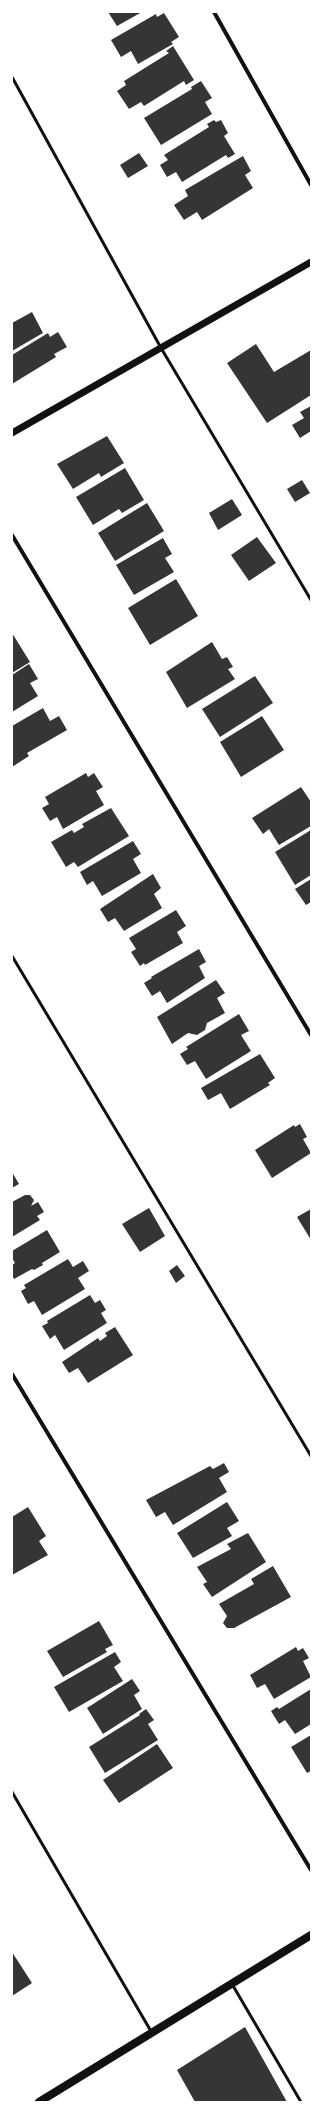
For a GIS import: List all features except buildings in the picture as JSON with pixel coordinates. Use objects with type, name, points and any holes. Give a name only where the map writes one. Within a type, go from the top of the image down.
[{"type":"main road","points":[[39,2102],[311,1935]]},
{"type":"street","points":[[214,12],[311,185]]},
{"type":"street","points":[[12,433],[311,262]]},
{"type":"street","points":[[12,534],[311,1035]]},
{"type":"street","points":[[12,1374],[311,1870]]},
{"type":"lane","points":[[12,77],[161,348],[311,600]]},
{"type":"lane","points":[[12,956],[311,1456]]},
{"type":"lane","points":[[12,1792],[152,2033]]},
{"type":"lane","points":[[231,1984],[300,2102]]}]
